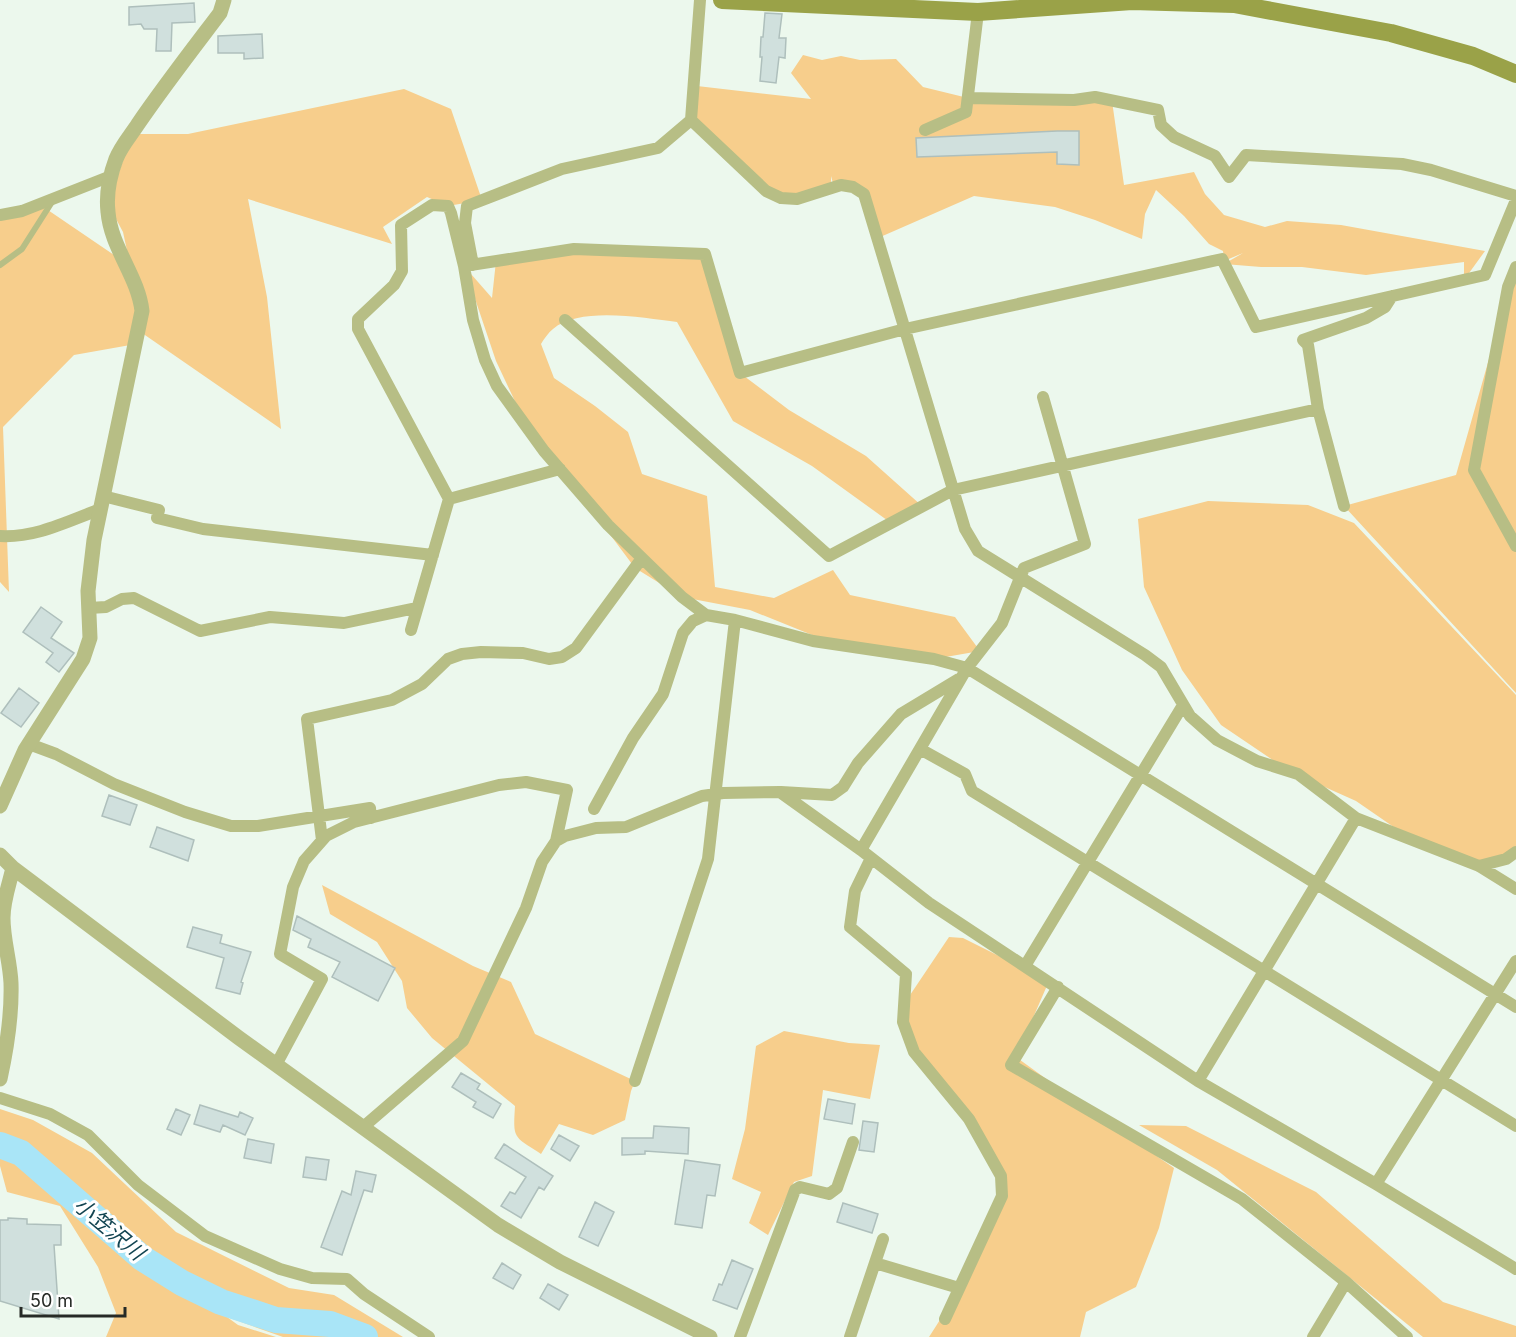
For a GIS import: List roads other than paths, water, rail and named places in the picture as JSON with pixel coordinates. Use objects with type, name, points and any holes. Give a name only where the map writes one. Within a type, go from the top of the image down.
[{"type":"main road","points":[[722,0],[850,3],[978,12],[1132,1],[1234,4],[1391,33],[1473,56],[1516,74]]},
{"type":"street","points":[[0,806],[28,744],[83,659],[90,638],[89,572],[142,311],[140,295],[111,229],[108,204],[111,176],[117,156],[162,88],[220,13],[224,0]]},
{"type":"street","points":[[700,0],[690,120],[658,148],[562,169],[467,206],[465,223],[473,320],[485,360],[497,386],[544,451],[609,525],[682,597],[706,615],[735,620],[813,641],[934,659],[964,673],[1139,774],[1516,1007]]},
{"type":"street","points":[[925,130],[966,112],[978,12]]},
{"type":"street","points":[[469,266],[574,249],[705,254],[740,373],[905,329],[1222,259],[1256,327],[1485,275],[1516,198],[1431,170],[1402,164],[1246,155],[1228,177],[1215,156],[1174,137],[1165,129],[1161,125],[1158,110],[1095,98],[1074,100],[968,98]]},
{"type":"street","points":[[690,120],[766,191],[781,198],[797,199],[841,185],[853,187],[864,194],[965,529],[978,551],[1161,667],[1190,716],[1217,740],[1257,761],[1298,774],[1356,818],[1479,866],[1516,889]]},
{"type":"street","points":[[0,215],[22,211],[111,176]]},
{"type":"street","points":[[411,630],[449,499],[358,329],[358,319],[394,285],[402,271],[401,225],[432,205],[448,206],[469,266]]},
{"type":"street","points":[[1516,267],[1508,287],[1474,470],[1516,546]]},
{"type":"street","points":[[1344,506],[1318,409],[1308,345],[1303,340],[1366,318],[1385,308],[1392,296]]},
{"type":"street","points":[[565,320],[829,555],[953,490],[1318,409]]},
{"type":"street","points":[[945,1319],[1002,1196],[1001,1176],[969,1119],[914,1052],[903,1022],[906,974],[849,927],[855,891],[866,854],[920,749],[964,673],[1002,623],[1024,568],[1085,544],[1043,397]]},
{"type":"street","points":[[449,499],[560,469]]},
{"type":"street","points":[[0,536],[24,535],[46,530],[102,502],[159,510],[157,518],[203,528],[433,555]]},
{"type":"street","points":[[322,840],[307,719],[392,700],[422,684],[448,659],[462,654],[523,653],[549,659],[562,657],[576,648],[642,558]]},
{"type":"street","points":[[89,608],[106,607],[122,599],[134,598],[200,631],[270,616],[344,623],[416,608]]},
{"type":"street","points":[[594,809],[633,738],[663,694],[682,633],[693,621],[706,615]]},
{"type":"street","points":[[635,1081],[708,859],[735,620]]},
{"type":"street","points":[[556,841],[565,836],[596,828],[626,827],[702,796],[714,794],[780,792],[832,795],[843,787],[858,763],[901,714],[964,673]]},
{"type":"street","points":[[1025,966],[1139,774],[1183,705]]},
{"type":"street","points":[[28,744],[56,754],[114,784],[185,812],[231,826],[258,826],[370,808],[371,818]]},
{"type":"street","points":[[920,749],[965,774],[972,791],[1516,1126]]},
{"type":"street","points":[[276,1065],[322,979],[280,954],[293,887],[304,861],[326,836],[354,822],[499,785],[526,782],[567,790],[556,841],[542,862],[526,908],[463,1041],[362,1128]]},
{"type":"street","points":[[780,792],[929,903],[1198,1081],[1376,1184],[1516,1269]]},
{"type":"street","points":[[1198,1081],[1356,818]]},
{"type":"street","points":[[1479,866],[1506,859],[1516,852]]},
{"type":"street","points":[[0,855],[13,868],[276,1065],[467,1204],[516,1237],[560,1262],[710,1337]]},
{"type":"street","points":[[0,1079],[8,1046],[11,999],[11,979],[3,919],[4,900],[13,868]]},
{"type":"street","points":[[1376,1184],[1516,961]]},
{"type":"street","points":[[1058,987],[1011,1065],[1242,1199],[1346,1282],[1407,1337]]},
{"type":"street","points":[[0,1098],[50,1114],[88,1136],[138,1185],[205,1236],[280,1269],[312,1278],[347,1279],[364,1294],[429,1337]]},
{"type":"street","points":[[740,1337],[795,1190],[800,1187],[829,1194],[837,1188],[853,1142]]},
{"type":"street","points":[[850,1337],[883,1239]]},
{"type":"street","points":[[875,1263],[959,1288]]},
{"type":"street","points":[[1313,1337],[1346,1282]]},
{"type":"lane","points":[[0,265],[22,249],[54,199]]},
{"type":"waterway","name":"小笠沢川","points":[[0,1145],[21,1153],[142,1258],[182,1283],[221,1302],[276,1320],[330,1324],[365,1337]]}]
